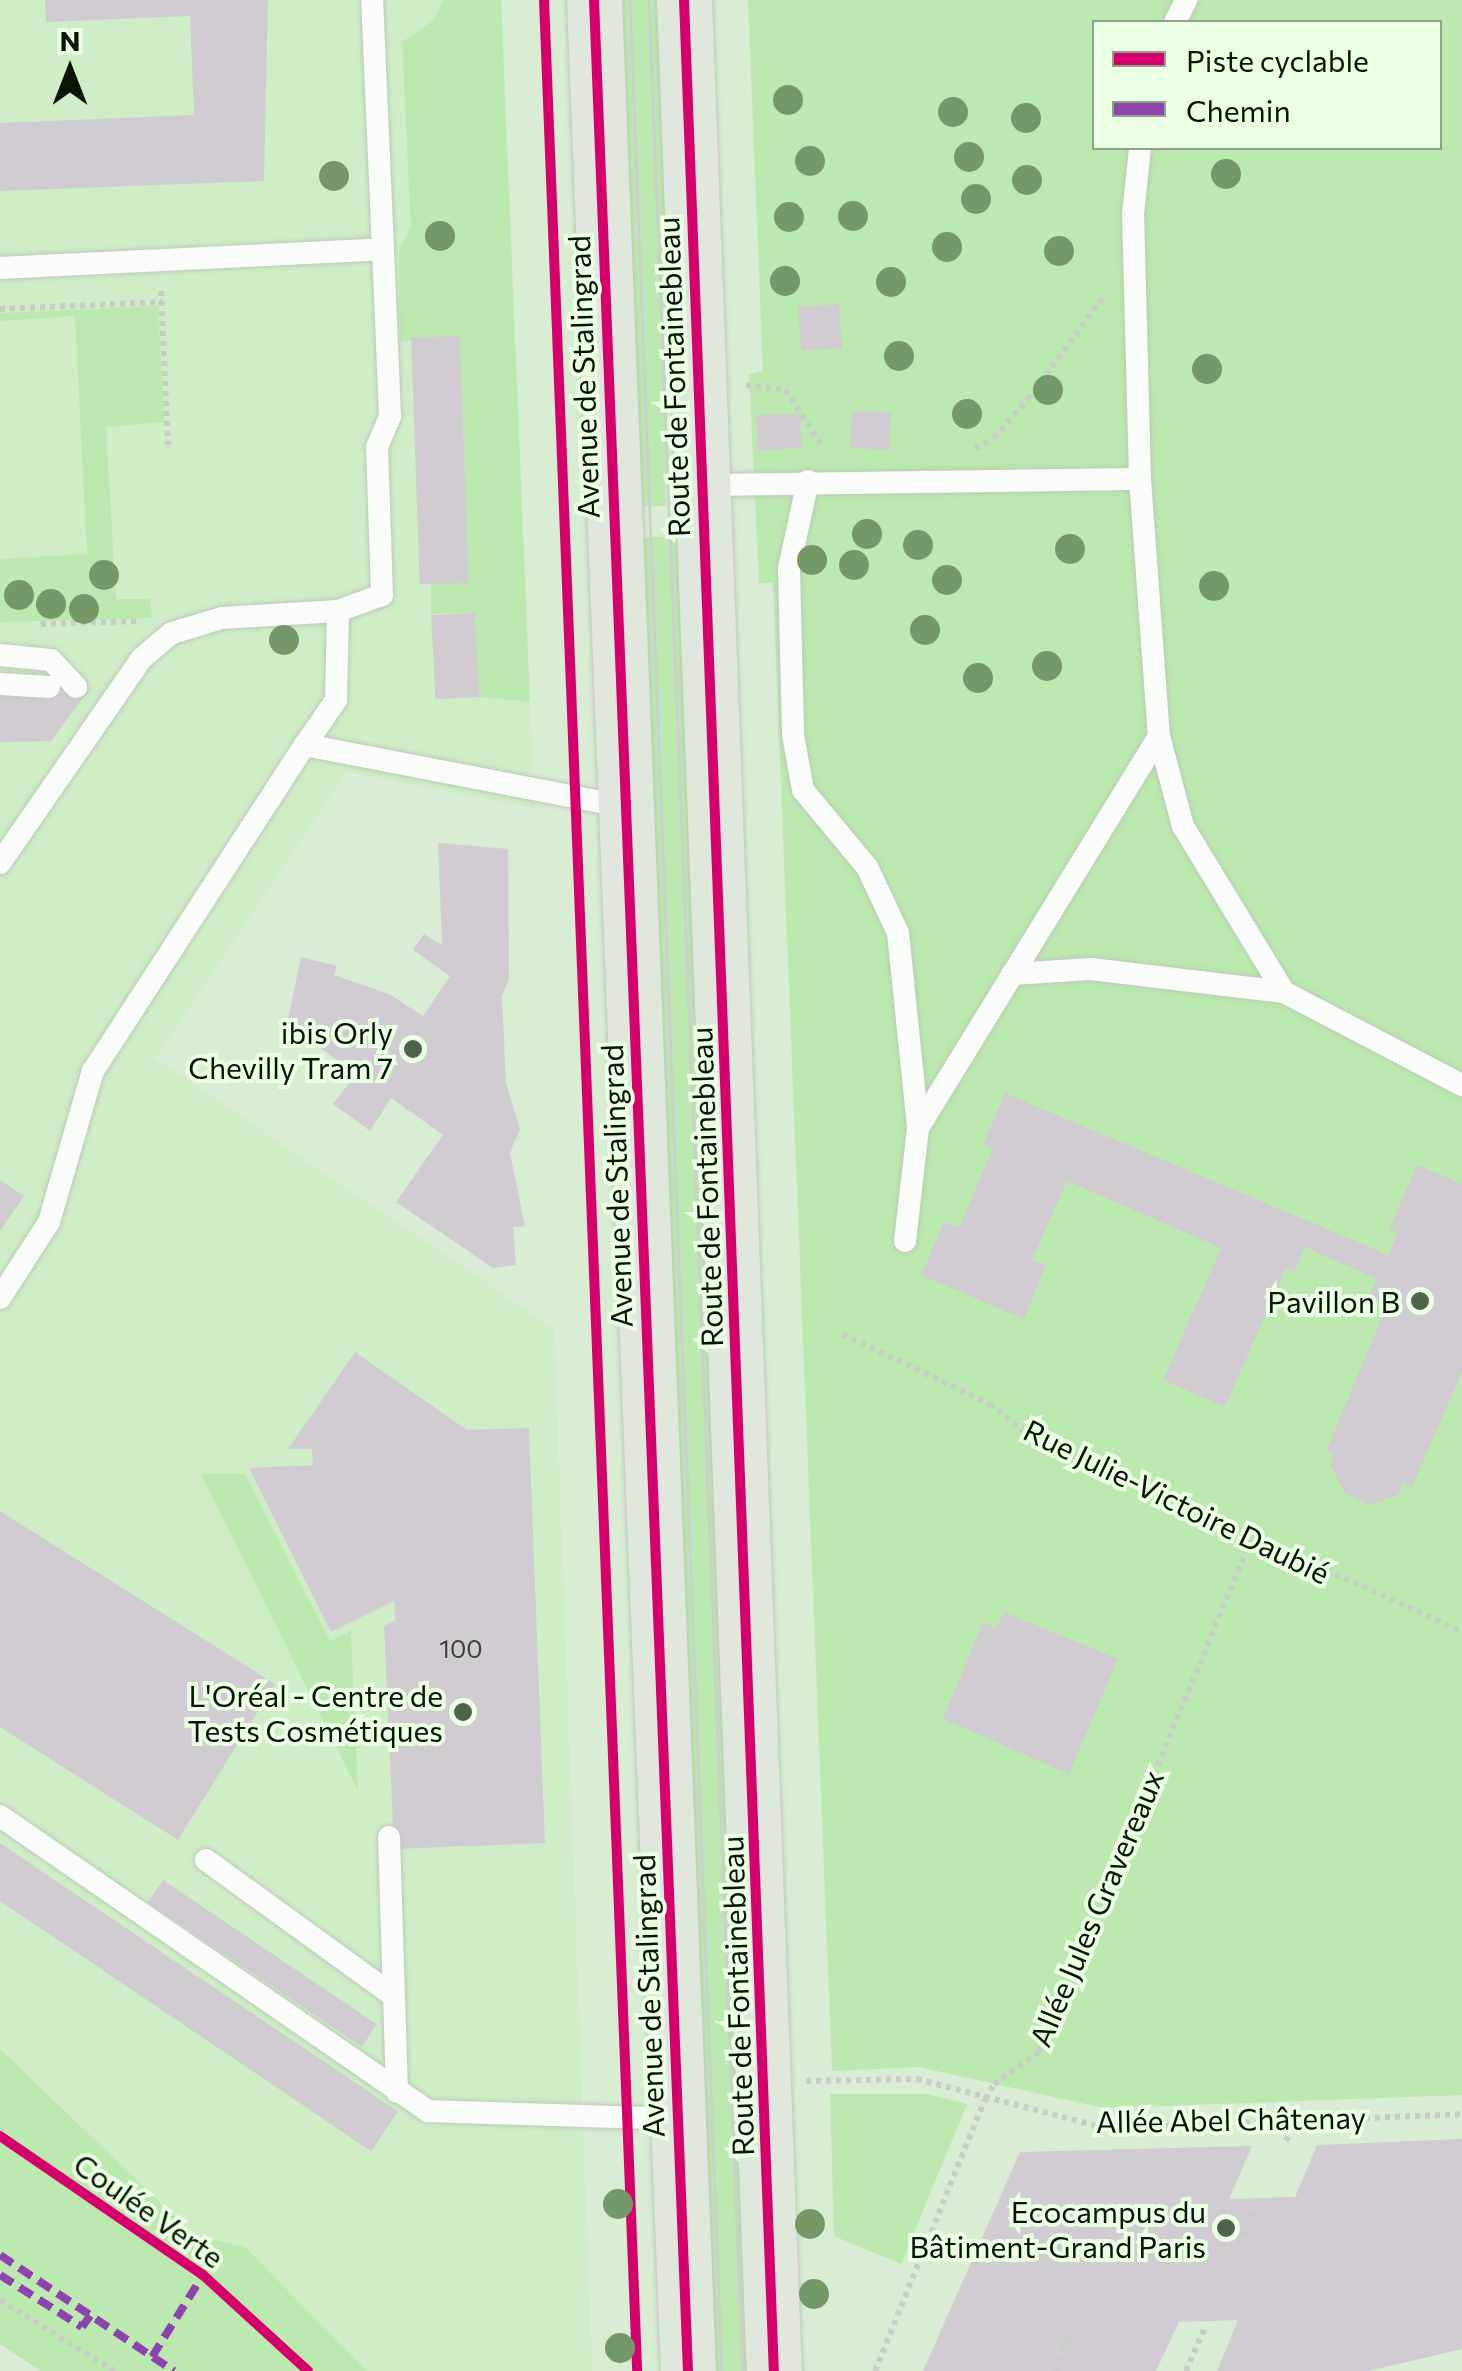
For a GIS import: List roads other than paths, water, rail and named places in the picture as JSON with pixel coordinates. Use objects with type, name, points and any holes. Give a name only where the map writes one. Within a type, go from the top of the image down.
[{"type":"main road","name":"Avenue de Stalingrad","points":[[594,0],[688,2371]]},
{"type":"main road","name":"Route de Fontainebleau","points":[[684,0],[774,2371]]},
{"type":"lane","points":[[0,863],[142,658],[168,637],[222,618],[338,612],[382,595],[377,447],[390,416],[372,0]]},
{"type":"lane","points":[[1140,150],[1133,214],[1140,478],[1159,736],[1183,826],[1284,992]]},
{"type":"lane","points":[[0,268],[382,250]]},
{"type":"lane","points":[[702,485],[1140,478]]},
{"type":"lane","points":[[808,481],[789,568],[794,735],[803,790],[867,867],[898,933],[918,1128],[905,1241]]},
{"type":"lane","points":[[0,1298],[58,1199],[93,1071],[336,700],[338,612]]},
{"type":"lane","points":[[0,655],[50,660],[76,687]]},
{"type":"lane","points":[[0,684],[49,687]]},
{"type":"lane","points":[[918,1128],[1159,736]]},
{"type":"lane","points":[[306,745],[576,803],[627,808]]},
{"type":"lane","points":[[1012,974],[1091,969],[1284,992],[1462,1085]]},
{"type":"lane","points":[[0,1816],[397,2092],[442,2116],[678,2119]]},
{"type":"lane","points":[[389,1837],[397,2092]]},
{"type":"lane","points":[[206,1860],[394,1996]]},
{"type":"tram line","points":[[630,0],[722,2371]]},
{"type":"tram line","points":[[649,0],[743,2371]]},
{"type":"place","name":"ibis Orly Chevilly Tram 7","points":[[413,1049]]},
{"type":"place","name":"Pavillon B","points":[[1420,1301]]},
{"type":"place","name":"L'Oréal - Centre de Tests Cosmétiques","points":[[463,1712]]},
{"type":"place","name":"Ecocampus du Bâtiment-Grand Paris","points":[[1226,2228]]}]
